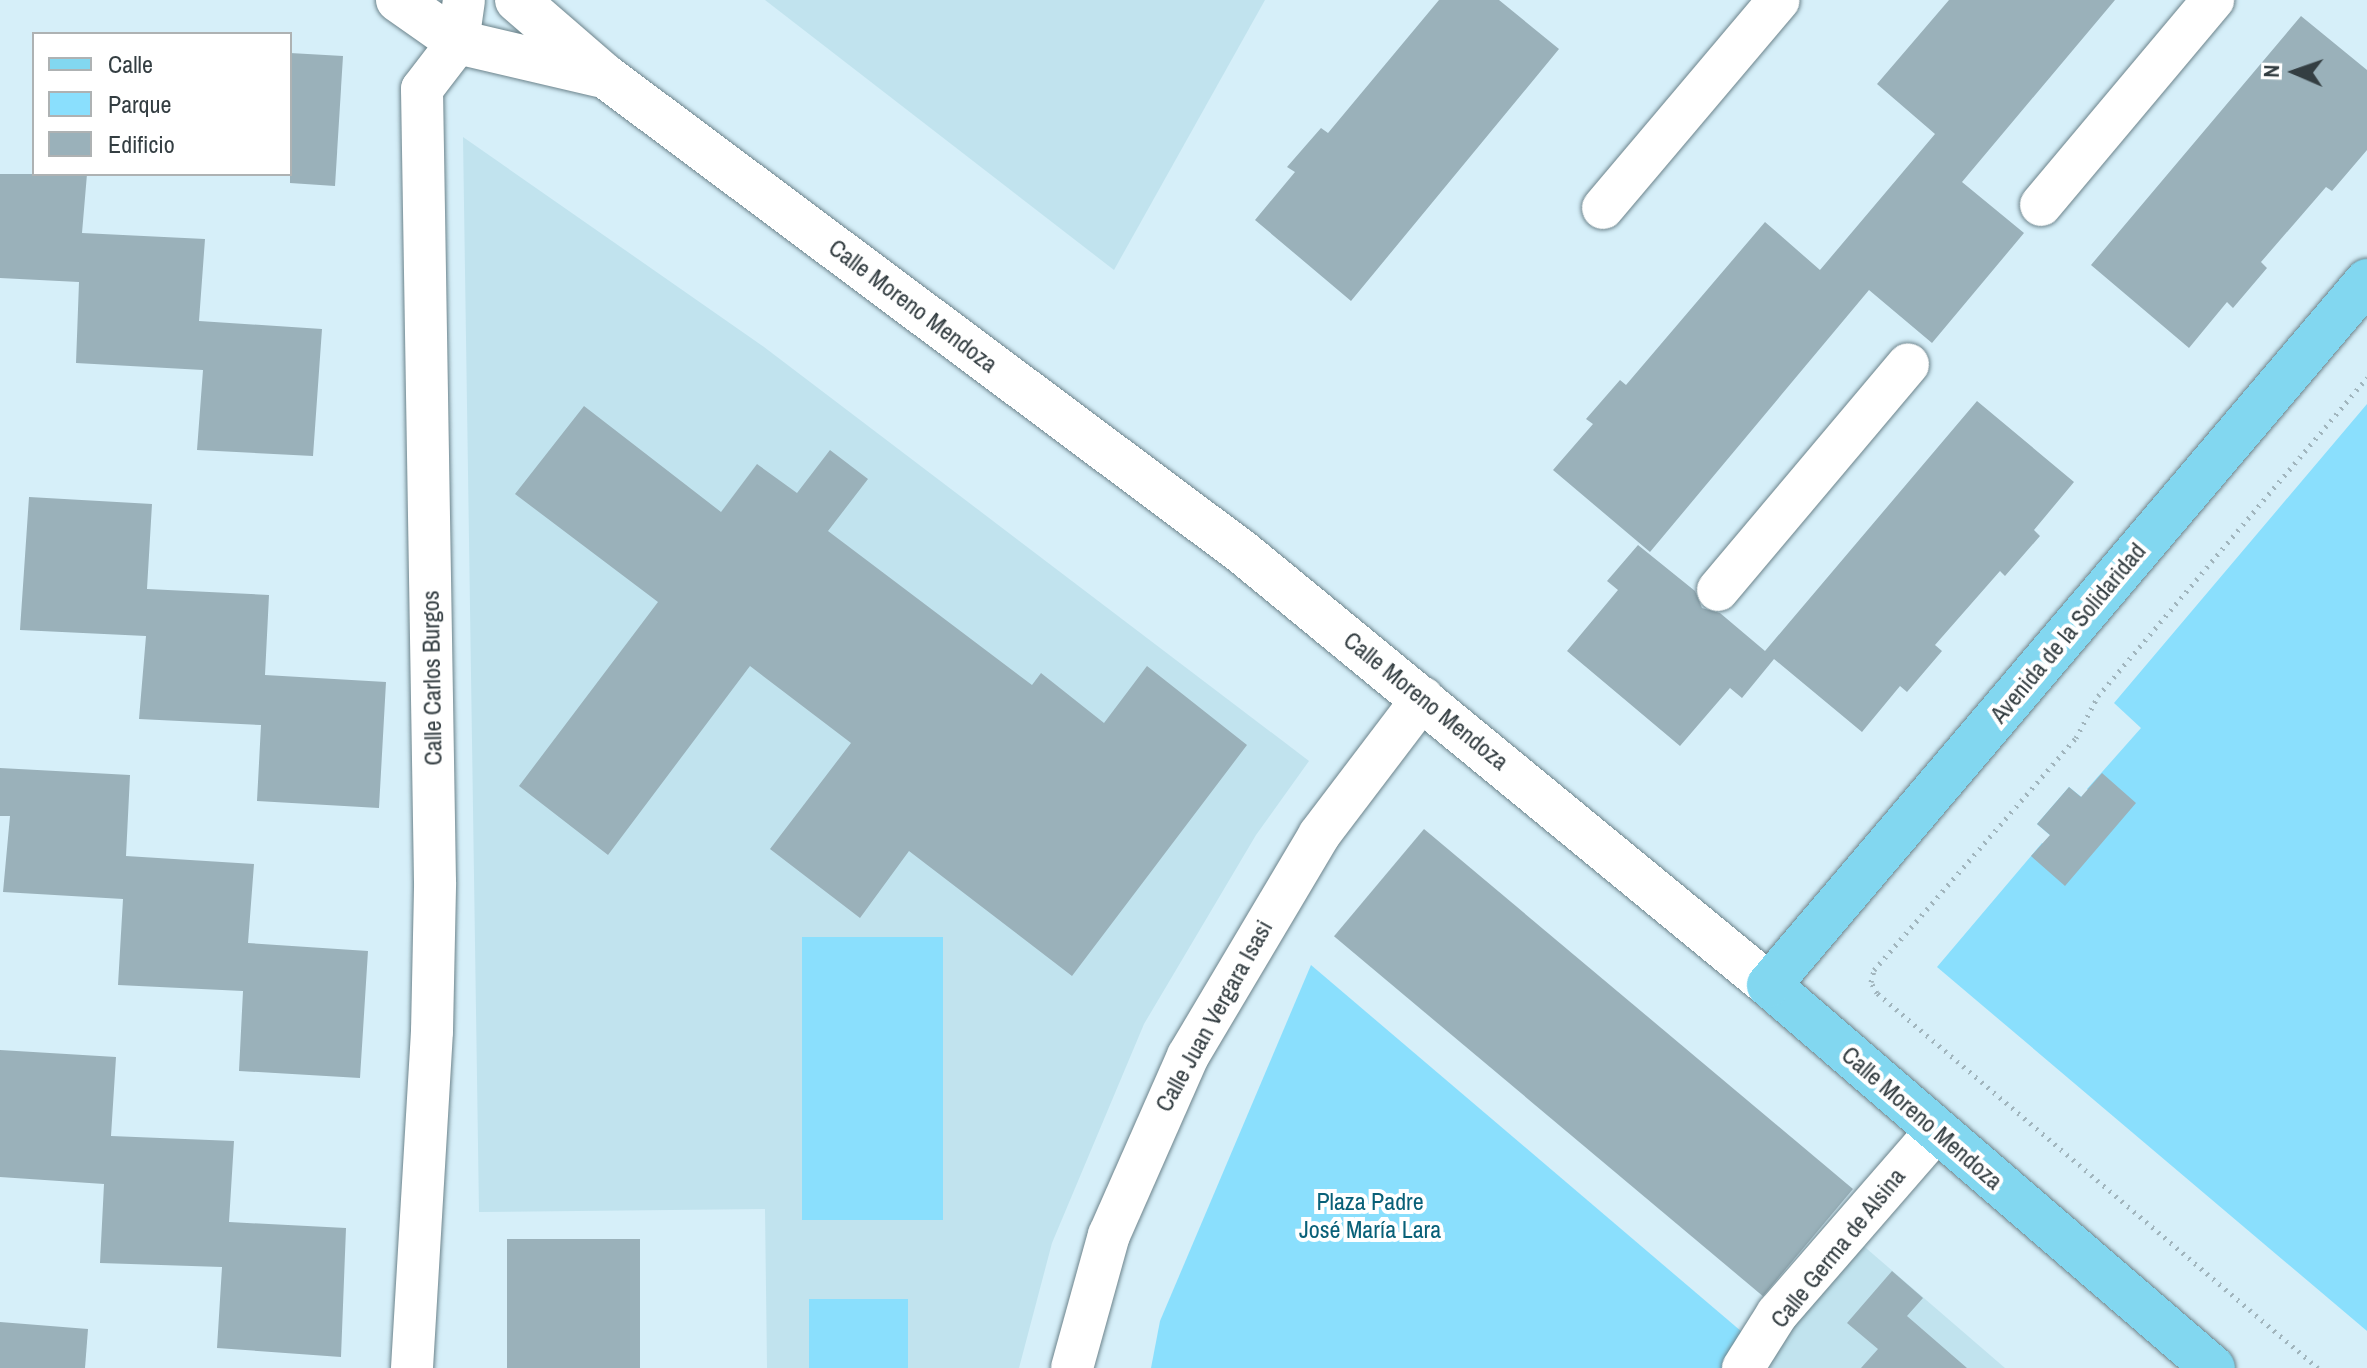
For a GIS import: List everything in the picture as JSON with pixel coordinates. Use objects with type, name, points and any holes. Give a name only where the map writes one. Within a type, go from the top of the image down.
[{"type":"main road","name":"Avenida de la Solidaridad","points":[[1769,985],[2367,281]]},
{"type":"main road","name":"Calle Moreno Mendoza","points":[[1769,985],[2213,1368]]},
{"type":"street","name":"Calle Moreno Mendoza","points":[[398,0],[458,42],[605,76]]},
{"type":"street","name":"Calle Carlos Burgos","points":[[412,1368],[432,1031],[435,882],[422,89],[458,42],[464,0]]},
{"type":"street","name":"Calle Moreno Mendoza","points":[[517,0],[605,76],[1242,552],[1769,985]]},
{"type":"street","points":[[1603,208],[1779,0]]},
{"type":"street","points":[[2041,205],[2213,0]]},
{"type":"street","points":[[1718,590],[1908,364]]},
{"type":"street","name":"Calle Juan Vergara Isasi","points":[[1072,1368],[1109,1235],[1188,1056],[1319,835],[1423,698]]},
{"type":"street","name":"Calle Germa de Alsina","points":[[1743,1368],[1777,1314],[1936,1131]]},
{"type":"path","points":[[2318,1368],[1877,993],[1871,982],[1874,970],[2076,738],[2098,696],[2367,378]]},
{"type":"shaded area","points":[[765,0],[1265,0],[1114,270]]},
{"type":"shaded area","points":[[463,137],[764,347],[1309,761],[1256,835],[1144,1024],[1052,1243],[1019,1368],[767,1368],[765,1209],[479,1212]]},
{"type":"shaded area","points":[[1859,1242],[2005,1368],[1753,1368]]},
{"type":"green space","points":[[2367,404],[2367,1331],[1937,967],[2042,843],[2051,850],[2058,842],[2037,824],[2069,787],[2090,804],[2096,797],[2087,789],[2141,728],[2114,703]]},
{"type":"green space","points":[[802,937],[943,937],[943,1220],[802,1220]]},
{"type":"green space","name":"Plaza Padre José María Lara","points":[[1311,965],[1755,1343],[1733,1368],[1151,1368],[1160,1321]]},
{"type":"green space","points":[[809,1299],[908,1299],[908,1368],[809,1368]]},
{"type":"building","points":[[1439,0],[1499,0],[1559,49],[1351,301],[1255,220],[1295,172],[1287,167],[1321,128],[1328,133]]},
{"type":"building","points":[[1949,0],[2115,0],[1962,182],[2024,233],[1932,343],[1869,290],[1650,552],[1553,470],[1593,424],[1586,419],[1620,380],[1626,385],[1765,222],[1820,270],[1935,134],[1877,84]]},
{"type":"building","points":[[2301,16],[2367,70],[2367,150],[2332,191],[2326,187],[2261,262],[2267,268],[2233,308],[2227,302],[2189,348],[2091,265]]},
{"type":"building","points":[[292,53],[343,56],[335,186],[290,183]]},
{"type":"building","points":[[0,174],[87,176],[82,233],[205,239],[199,321],[322,329],[313,456],[197,450],[203,370],[76,363],[79,282],[0,278]]},
{"type":"building","points":[[1977,401],[2074,482],[2034,530],[2040,536],[2005,576],[2000,571],[1935,645],[1942,651],[1907,692],[1900,686],[1862,732],[1774,659],[1742,698],[1730,688],[1680,746],[1567,651],[1618,590],[1607,581],[1638,545],[1695,591],[1702,608],[1720,613],[1765,651]]},
{"type":"building","points":[[584,406],[721,512],[757,464],[797,493],[830,450],[868,479],[828,531],[1032,685],[1041,673],[1104,723],[1147,666],[1247,745],[1072,976],[909,851],[860,918],[770,849],[851,743],[750,666],[608,855],[519,786],[658,602],[515,494]]},
{"type":"building","points":[[29,497],[152,504],[147,589],[269,595],[265,675],[386,682],[379,808],[257,801],[261,725],[139,719],[146,636],[20,630]]},
{"type":"building","points":[[0,768],[130,775],[126,856],[254,864],[248,943],[368,951],[360,1078],[239,1071],[243,991],[118,985],[123,899],[3,892],[10,816],[0,816]]},
{"type":"building","points":[[2102,773],[2136,803],[2065,886],[2031,856],[2050,835],[2037,824],[2069,787],[2081,797]]},
{"type":"building","points":[[1424,829],[1853,1189],[1763,1296],[1334,936]]},
{"type":"building","points":[[0,1050],[116,1057],[111,1136],[234,1141],[229,1222],[346,1228],[341,1357],[217,1348],[222,1267],[100,1263],[104,1184],[0,1177]]},
{"type":"building","points":[[507,1239],[640,1239],[640,1368],[507,1368]]},
{"type":"building","points":[[1892,1271],[1923,1298],[1907,1316],[1967,1368],[1861,1368],[1878,1349],[1847,1323]]},
{"type":"building","points":[[0,1322],[88,1329],[85,1368],[0,1368]]}]
